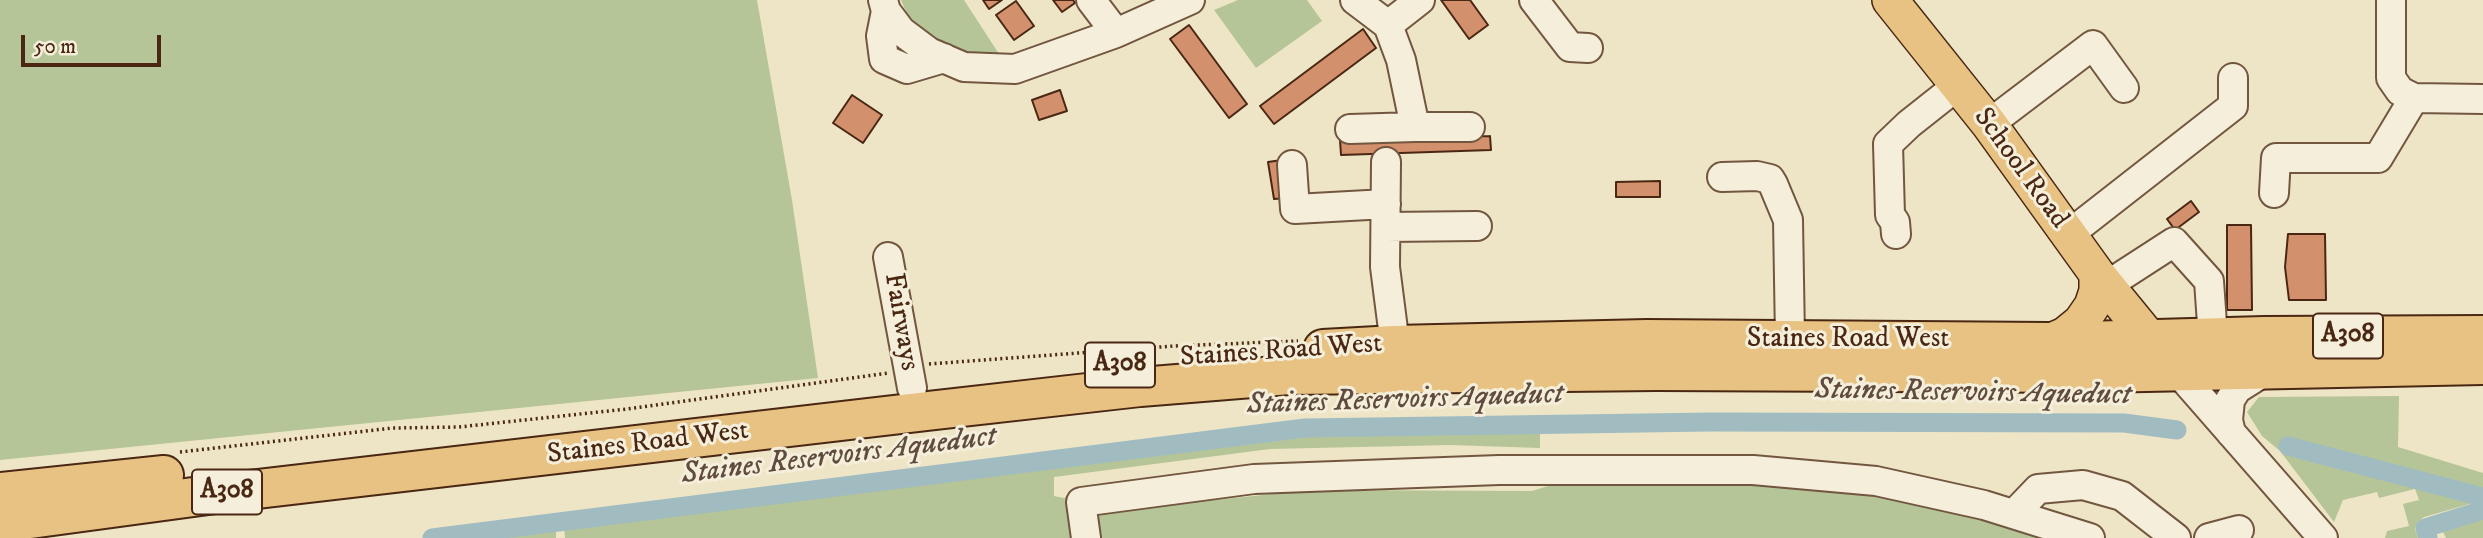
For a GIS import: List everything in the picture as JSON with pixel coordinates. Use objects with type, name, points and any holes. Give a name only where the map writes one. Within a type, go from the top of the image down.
[{"type":"highway","name":"A308","points":[[2149,339],[2483,335]]},
{"type":"highway","name":"Staines Road West","points":[[0,492],[910,375],[1395,345],[1790,338],[2049,342],[2149,339]]},
{"type":"highway","name":"A308","points":[[2178,372],[2483,365]]},
{"type":"highway","name":"Staines Road West","points":[[0,523],[223,493],[1003,402],[1289,375],[1656,371],[2178,372]]},
{"type":"main road","name":"School Road","points":[[1890,0],[1989,124],[2102,280],[2178,372]]},
{"type":"main road","points":[[2049,342],[2065,335],[2081,322],[2102,280]]},
{"type":"street","points":[[1091,0],[1116,33]]},
{"type":"street","points":[[885,5],[901,30],[929,52],[964,66],[1015,69],[1116,33],[1190,0]]},
{"type":"street","points":[[1355,0],[1388,25],[1401,60],[1415,127]]},
{"type":"street","points":[[1388,25],[1420,0]]},
{"type":"street","points":[[1534,0],[1570,47],[1588,48]]},
{"type":"street","points":[[2391,0],[2391,78],[2400,91],[2414,98],[2483,99]]},
{"type":"street","points":[[1989,124],[2093,45],[2124,88]]},
{"type":"street","points":[[2068,235],[2233,106],[2233,78]]},
{"type":"street","points":[[1896,234],[1895,222],[1890,215],[1888,144],[1957,86]]},
{"type":"street","points":[[2274,193],[2276,158],[2378,158],[2414,98]]},
{"type":"street","points":[[1350,129],[1470,127]]},
{"type":"street","points":[[1386,162],[1387,296],[1395,345]]},
{"type":"street","points":[[1292,165],[1295,209],[1477,226]]},
{"type":"street","points":[[1722,177],[1756,176],[1770,179],[1773,184],[1788,220],[1790,338]]},
{"type":"street","points":[[2102,280],[2174,242],[2209,281],[2213,338]]},
{"type":"street","name":"Fairways","points":[[889,256],[910,375]]},
{"type":"street","points":[[2231,433],[2228,421],[2230,400],[2237,389],[2267,370]]},
{"type":"street","points":[[2178,372],[2314,535]]},
{"type":"street","points":[[1086,538],[1081,502],[1254,479],[1499,470],[1753,470],[1863,480],[1984,505],[2090,538]]},
{"type":"street","points":[[2014,514],[2038,489],[2083,485],[2122,496],[2176,538]]},
{"type":"street","points":[[2209,538],[2239,530]]},
{"type":"path","points":[[173,453],[393,428],[459,427],[1174,346],[1299,341]]},
{"type":"green space","points":[[0,0],[757,0],[792,200],[818,378],[0,460]]},
{"type":"green space","points":[[901,0],[964,0],[1001,57],[968,54],[933,41],[909,19]]},
{"type":"green space","points":[[1238,0],[1307,0],[1322,21],[1256,68],[1214,10]]},
{"type":"green space","points":[[2399,396],[2398,447],[2483,473],[2483,489],[2292,441],[2285,452],[2480,501],[2424,517],[2415,529],[2418,538],[2385,538],[2387,531],[2409,526],[2403,504],[2419,500],[2415,489],[2379,498],[2377,492],[2343,500],[2334,522],[2280,451],[2262,436],[2247,412],[2259,397]]},
{"type":"green space","points":[[1540,432],[1540,448],[1450,445],[1270,449],[1054,477],[1054,496],[1074,500],[1078,514],[1312,490],[1532,491],[1548,486],[1594,481],[1691,478],[1846,487],[2075,538],[565,538],[564,526],[1242,441],[1301,435]]},
{"type":"green space","points":[[2483,519],[2483,538],[2446,538],[2443,532]]},
{"type":"green space","points":[[556,528],[556,538],[476,538],[491,536]]},
{"type":"building","points":[[983,0],[1002,0],[989,9]]},
{"type":"building","points":[[1053,0],[1073,0],[1075,3],[1062,12]]},
{"type":"building","points":[[1441,0],[1470,0],[1488,25],[1469,39]]},
{"type":"building","points":[[1016,1],[1034,26],[1014,40],[996,15]]},
{"type":"building","points":[[1189,25],[1247,104],[1229,118],[1170,39]]},
{"type":"building","points":[[1363,29],[1376,48],[1274,124],[1260,106]]},
{"type":"building","points":[[1060,90],[1067,111],[1039,120],[1032,100]]},
{"type":"building","points":[[852,95],[882,115],[863,143],[833,123]]},
{"type":"building","points":[[1490,136],[1491,150],[1341,155],[1340,140]]},
{"type":"building","points":[[1282,160],[1288,198],[1274,199],[1268,162]]},
{"type":"building","points":[[1660,181],[1660,197],[1616,197],[1616,182]]},
{"type":"building","points":[[2191,201],[2199,212],[2175,230],[2167,219]]},
{"type":"building","points":[[2227,225],[2251,225],[2252,310],[2227,310]]},
{"type":"building","points":[[2288,234],[2325,234],[2326,300],[2289,300],[2285,267]]},
{"type":"waterway","name":"Staines Reservoirs Aqueduct","points":[[432,538],[1305,428],[1710,422],[2124,423],[2177,430]]},
{"type":"waterway","name":"Staines Reservoirs Aqueduct","points":[[2288,446],[2483,497]]},
{"type":"waterway","points":[[2428,538],[2425,528],[2483,510]]}]
